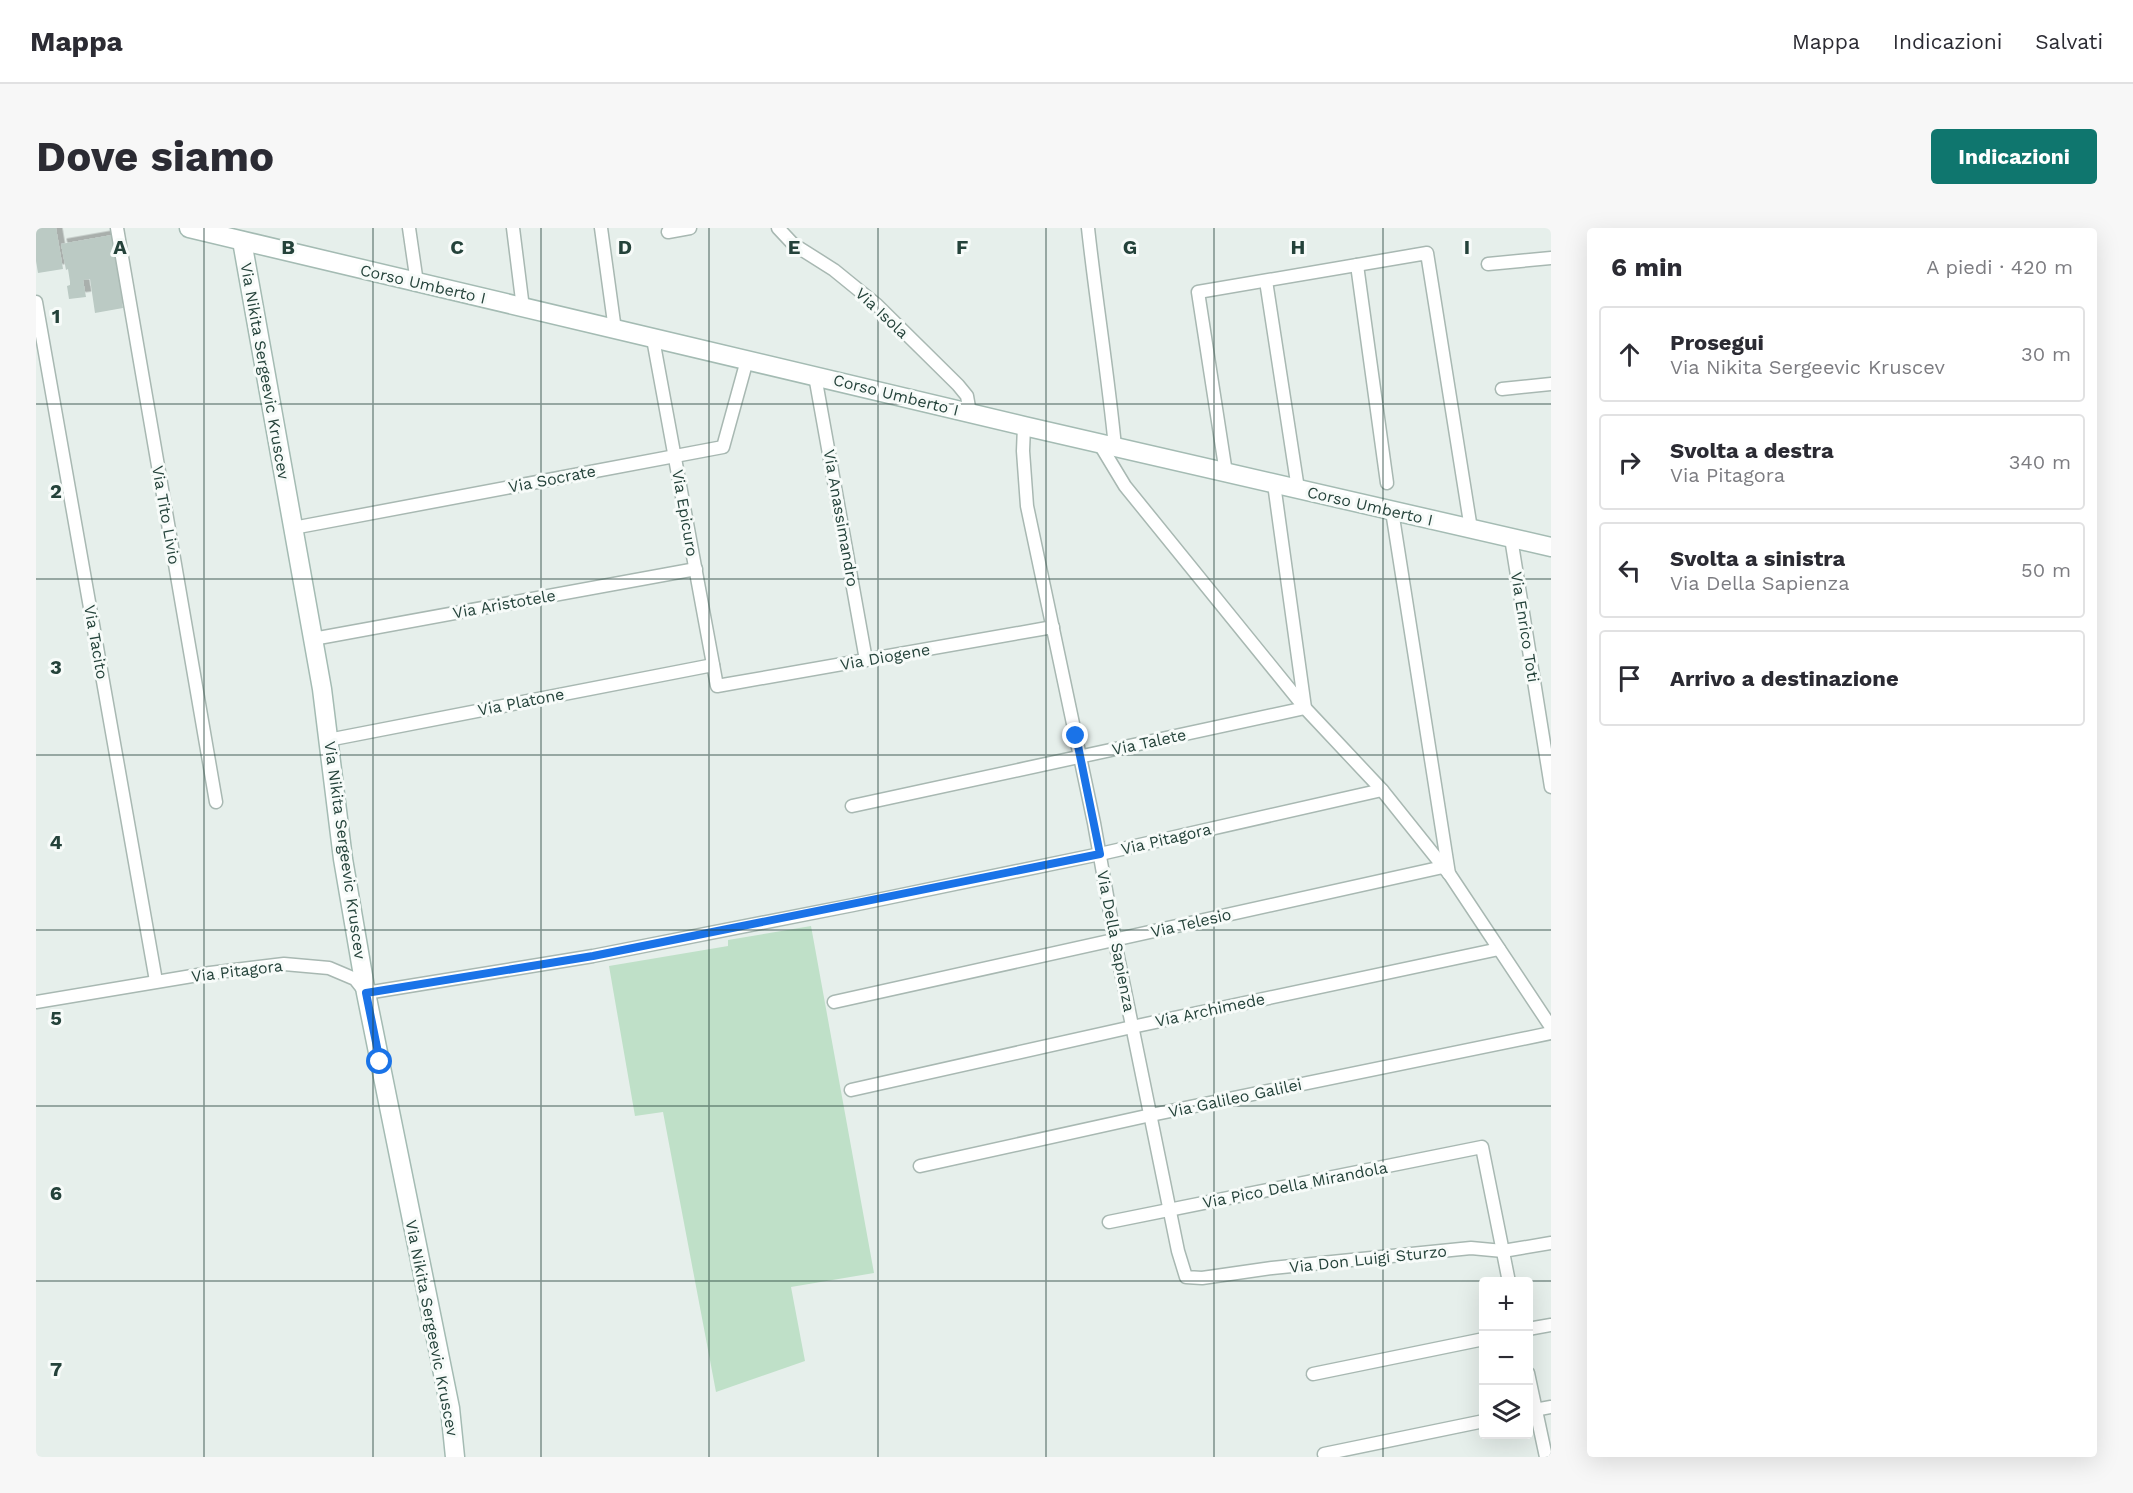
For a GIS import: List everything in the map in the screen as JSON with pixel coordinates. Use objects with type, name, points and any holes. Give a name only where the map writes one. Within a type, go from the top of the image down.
[{"type":"street","name":"Via Tito Livio","points":[[117,228],[216,802]]},
{"type":"street","name":"Corso Umberto I","points":[[189,228],[241,235],[417,283],[1551,547]]},
{"type":"street","points":[[409,228],[417,283]]},
{"type":"street","points":[[513,228],[523,308]]},
{"type":"street","points":[[601,228],[615,330]]},
{"type":"street","points":[[668,232],[690,228]]},
{"type":"street","name":"Via Isola","points":[[778,228],[793,244],[834,270],[877,305],[958,385],[967,396],[970,413]]},
{"type":"street","points":[[1088,228],[1110,400],[1107,445],[1125,486],[1305,708],[1382,790],[1446,871],[1551,1027]]},
{"type":"street","name":"Via Nikita Sergeevic Kruscev","points":[[241,235],[313,639],[344,859],[366,993],[450,1408],[455,1457]]},
{"type":"street","points":[[1226,473],[1198,292],[1427,253],[1471,529]]},
{"type":"street","points":[[1488,264],[1551,258]]},
{"type":"street","points":[[1358,265],[1387,483]]},
{"type":"street","points":[[1266,281],[1298,489]]},
{"type":"street","name":"Via Tacito","points":[[36,302],[156,981]]},
{"type":"street","name":"Via Epicuro","points":[[653,339],[717,686]]},
{"type":"street","name":"Via Socrate","points":[[293,528],[723,447],[747,360]]},
{"type":"street","name":"Via Anassimandro","points":[[815,376],[866,660]]},
{"type":"street","points":[[1502,389],[1551,384]]},
{"type":"street","name":"Via Della Sapienza","points":[[1024,426],[1023,451],[1027,507],[1100,854],[1132,1027],[1178,1251],[1186,1277]]},
{"type":"street","points":[[1274,483],[1305,708]]},
{"type":"street","points":[[1392,511],[1446,871]]},
{"type":"street","name":"Via Enrico Toti","points":[[1511,538],[1551,787]]},
{"type":"street","name":"Via Aristotele","points":[[313,639],[696,569]]},
{"type":"street","name":"Via Diogene","points":[[717,686],[1053,627]]},
{"type":"street","name":"Via Platone","points":[[328,740],[713,665]]},
{"type":"street","name":"Via Talete","points":[[852,806],[1305,708]]},
{"type":"street","name":"Via Pitagora","points":[[36,1002],[156,981],[284,964],[329,968],[356,979],[366,993],[593,956],[1100,854],[1382,790]]},
{"type":"street","name":"Via Telesio","points":[[834,1002],[1115,940],[1446,871]]},
{"type":"street","name":"Via Archimede","points":[[851,1090],[1132,1027],[1499,949]]},
{"type":"street","name":"Via Galileo Galilei","points":[[920,1166],[1151,1115],[1551,1033]]},
{"type":"street","name":"Via Pico Della Mirandola","points":[[1109,1222],[1482,1147],[1503,1251]]},
{"type":"street","name":"Via Don Luigi Sturzo","points":[[1186,1277],[1202,1278],[1272,1268],[1471,1248],[1503,1251],[1551,1243]]},
{"type":"street","points":[[1503,1251],[1508,1277]]},
{"type":"street","points":[[1533,1328],[1551,1325]]},
{"type":"street","points":[[1312,1374],[1479,1340]]},
{"type":"street","points":[[1533,1411],[1551,1407]]},
{"type":"street","points":[[1533,1414],[1546,1457]]},
{"type":"street","points":[[1324,1454],[1479,1422]]},
{"type":"green space","points":[[811,926],[874,1273],[791,1287],[805,1361],[716,1392],[663,1112],[635,1116],[609,966],[728,946],[728,940]]},
{"type":"building","points":[[36,228],[56,228],[63,269],[38,273]]},
{"type":"building","points":[[112,235],[123,308],[95,313],[90,279],[83,280],[86,297],[69,299],[67,286],[70,282],[61,244]]},
{"type":"route","points":[[380,1062],[366,993],[593,956],[1100,854],[1076,736]]}]
